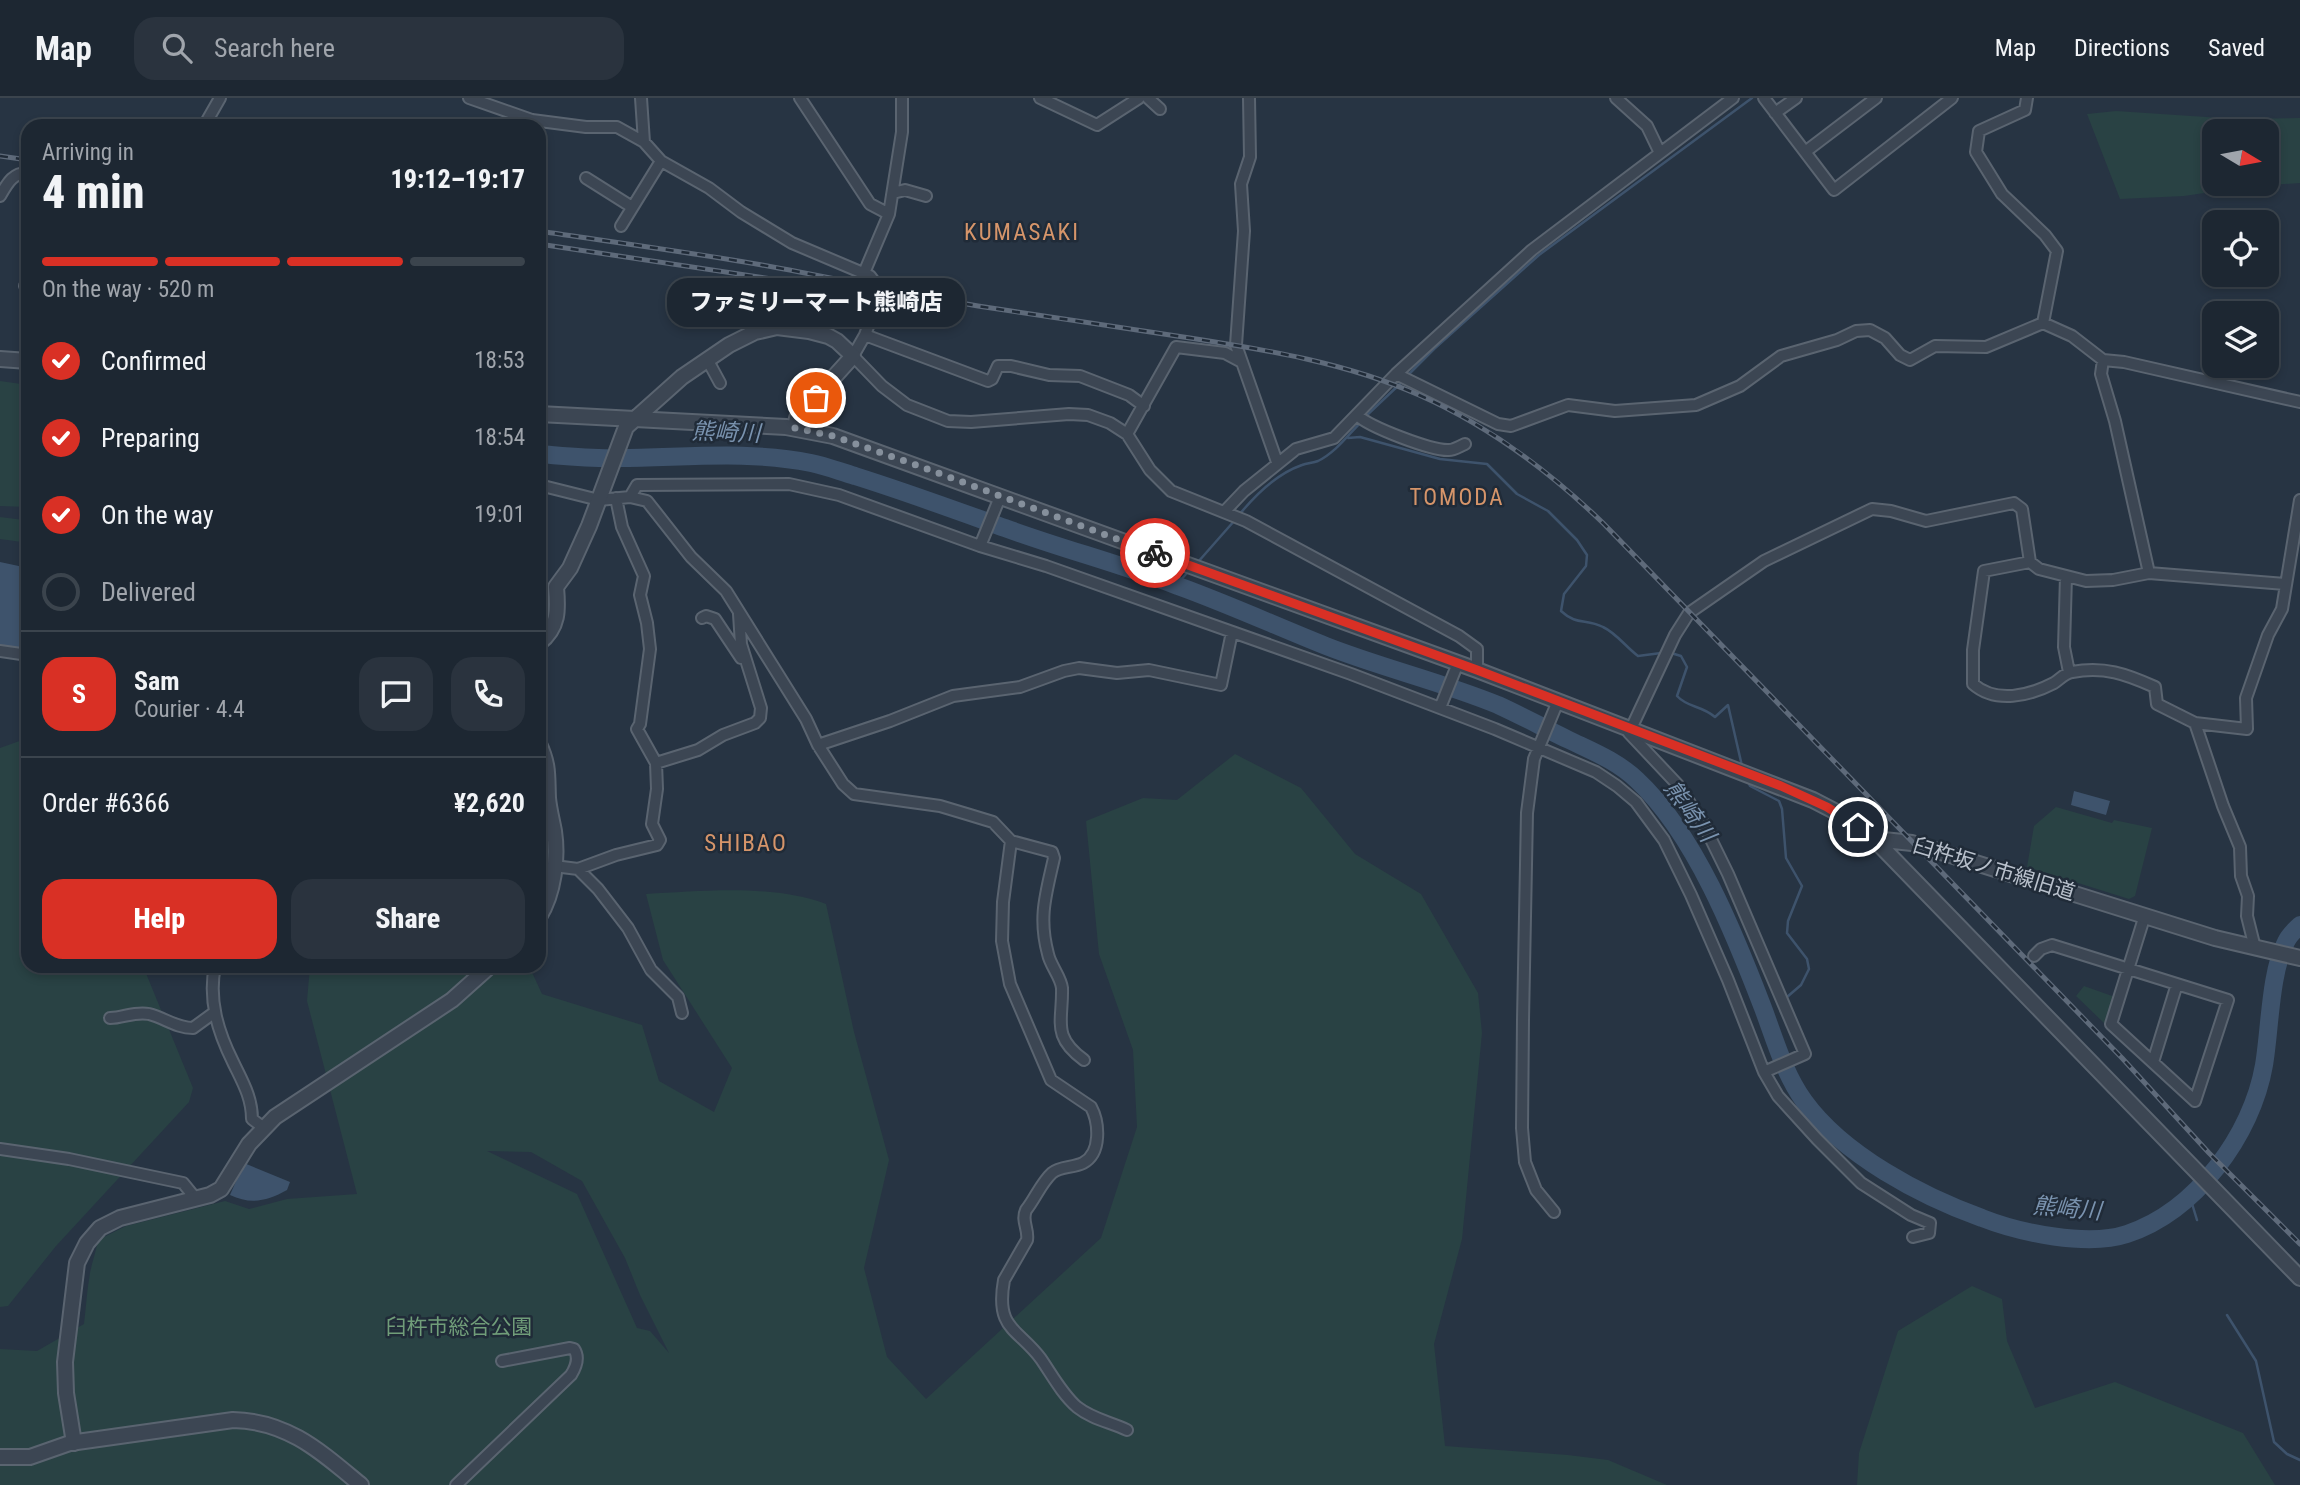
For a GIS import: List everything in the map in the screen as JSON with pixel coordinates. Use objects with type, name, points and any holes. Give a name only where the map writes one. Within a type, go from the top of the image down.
[{"type":"street","points":[[208,119],[220,98]]},
{"type":"street","points":[[470,98],[529,119]]},
{"type":"street","points":[[641,98],[643,142]]},
{"type":"street","points":[[800,98],[870,204],[890,214]]},
{"type":"street","points":[[864,273],[890,214],[902,132],[902,98]]},
{"type":"street","points":[[1040,98],[1097,125],[1139,98]]},
{"type":"street","points":[[1148,98],[1160,109]]},
{"type":"street","points":[[1249,98],[1250,157],[1241,184],[1244,231],[1236,345],[1278,462]]},
{"type":"street","points":[[1616,98],[1647,126],[1660,153]]},
{"type":"street","points":[[1228,512],[1244,491],[1296,449],[1334,438],[1361,418],[1532,250],[1733,98]]},
{"type":"street","points":[[1764,98],[1834,190],[1952,98]]},
{"type":"street","points":[[1776,113],[1796,98]]},
{"type":"street","points":[[1805,152],[1876,98]]},
{"type":"street","points":[[2027,98],[2025,110],[1979,131],[1976,152],[2002,194],[2045,235],[2057,251],[2043,323]]},
{"type":"street","points":[[546,122],[586,127],[617,127],[643,142],[661,161],[709,188],[741,212],[792,243],[864,273],[876,282],[879,294],[876,309],[865,335],[853,356],[797,418],[795,428]]},
{"type":"street","points":[[621,226],[661,161]]},
{"type":"street","points":[[0,196],[14,176],[21,173]]},
{"type":"street","points":[[586,178],[632,207]]},
{"type":"street","points":[[893,193],[905,190],[926,196]]},
{"type":"street","points":[[1402,377],[1497,424],[1511,426],[1569,405],[1615,411],[1696,405],[1740,386],[1781,356],[1837,340],[1856,331],[1870,330],[1885,338],[1900,355],[1910,360],[1935,346],[1986,347],[2043,323],[2072,336],[2103,360],[2124,362],[2300,402]]},
{"type":"street","points":[[546,635],[555,624],[559,611],[556,587],[570,568],[630,423],[682,377],[755,332],[777,327],[828,336],[837,341],[882,386],[907,405],[948,421],[1088,415],[1110,423],[1126,434],[1150,470],[1171,491],[1246,521],[1460,636],[1477,649],[1477,670]]},
{"type":"street","points":[[865,335],[988,381],[992,379],[998,366],[1011,366],[1049,375],[1080,376],[1129,395],[1144,405]]},
{"type":"street","points":[[1126,434],[1176,347],[1225,353],[1240,361]]},
{"type":"street","points":[[0,359],[21,360]]},
{"type":"street","points":[[2103,360],[2101,374],[2115,421],[2149,573]]},
{"type":"street","points":[[708,362],[720,383]]},
{"type":"street","name":"臼杵坂ノ市線旧道","points":[[546,416],[630,423],[795,428],[833,436],[998,500],[1206,571],[1456,667],[1477,670],[1556,706],[1630,729],[1731,767],[1827,807],[1874,839],[1912,843],[2259,949],[2300,958]]},
{"type":"street","points":[[1361,418],[1435,448],[1450,450],[1465,444]]},
{"type":"street","points":[[630,497],[637,485],[759,482],[801,485],[839,495],[1441,706],[1607,779],[1636,802],[1655,826],[1691,895],[1766,1071],[1791,1111],[1861,1183],[1911,1215],[1930,1223],[1929,1233],[1913,1237]]},
{"type":"street","points":[[546,486],[647,501],[691,557],[726,591],[806,719],[818,745],[843,783],[854,794],[940,806],[993,822],[1011,841],[1052,852],[1054,858],[1042,912],[1043,933],[1051,965],[1062,986],[1059,1022],[1062,1033],[1074,1053],[1084,1060]]},
{"type":"street","points":[[554,866],[578,869],[616,855],[659,844],[660,840],[652,824],[657,789],[656,763],[636,729],[650,649],[640,595],[643,573],[622,527],[616,498]]},
{"type":"street","points":[[980,545],[998,500]]},
{"type":"street","points":[[2030,562],[1984,571],[1982,574],[1973,650],[1973,684],[2005,697],[2054,683],[2068,672],[2105,669],[2155,687],[2157,704],[2195,723],[2247,729],[2246,698],[2268,635],[2282,609],[2300,500]]},
{"type":"street","points":[[1766,1071],[1805,1054],[1728,874],[1703,823],[1678,785],[1631,736],[1630,729],[1666,653],[1689,613],[1764,561],[1872,509],[1891,511],[1926,521],[2014,503],[2022,509],[2030,562],[2039,569],[2094,581],[2149,573],[2285,584]]},
{"type":"street","points":[[2066,576],[2064,647],[2068,672]]},
{"type":"street","points":[[656,763],[698,750],[723,735],[755,723],[760,718],[761,708],[739,634],[739,614]]},
{"type":"street","points":[[702,618],[706,616],[715,619],[747,665]]},
{"type":"street","points":[[818,745],[953,696],[1020,687],[1079,668],[1117,673],[1149,670],[1221,685],[1232,632]]},
{"type":"street","points":[[0,651],[21,654]]},
{"type":"street","points":[[1441,706],[1456,667]]},
{"type":"street","points":[[1554,1212],[1536,1190],[1525,1162],[1522,1128],[1527,813],[1534,759],[1556,706]]},
{"type":"street","points":[[2195,723],[2240,847],[2241,876],[2248,896],[2247,916],[2259,949]]},
{"type":"street","points":[[546,762],[554,833],[554,866],[546,903]]},
{"type":"street","points":[[1874,839],[2300,1278]]},
{"type":"street","points":[[1011,841],[1003,902],[1002,941],[1010,984],[1051,1080],[1091,1107],[1097,1129],[1096,1146],[1090,1158],[1083,1163],[1054,1171],[1026,1210],[1024,1222],[1027,1240],[1004,1280],[1006,1321],[1041,1360],[1077,1407],[1100,1420],[1127,1430]]},
{"type":"street","points":[[578,869],[598,889],[628,928],[651,970],[678,997],[681,1013]]},
{"type":"street","points":[[2034,956],[2041,949],[2052,945],[2128,969],[2228,1000],[2195,1101],[2111,1024],[2128,969],[2145,915]]},
{"type":"street","points":[[214,973],[212,991],[215,1012],[231,1058],[249,1095],[253,1119],[264,1128]]},
{"type":"street","points":[[74,1443],[66,1393],[65,1362],[77,1263],[87,1243],[100,1228],[120,1218],[210,1195],[221,1189],[249,1144],[275,1117],[452,1000],[481,973]]},
{"type":"street","points":[[2152,1062],[2177,984]]},
{"type":"street","points":[[110,1018],[142,1013],[177,1026],[193,1028],[215,1012]]},
{"type":"street","points":[[0,1149],[69,1159],[183,1183],[196,1199]]},
{"type":"street","points":[[456,1485],[570,1375],[577,1363],[577,1357],[574,1349],[570,1348],[502,1361]]},
{"type":"street","points":[[0,1457],[30,1457],[74,1443],[248,1420],[267,1423],[295,1434],[361,1485]]},
{"type":"green space","points":[[2116,111],[2236,119],[2202,119],[2202,193],[2120,199],[2087,114]]},
{"type":"green space","points":[[2300,118],[2300,183],[2279,184],[2279,119],[2236,119]]},
{"type":"green space","points":[[0,381],[21,384],[21,507],[0,506]]},
{"type":"green space","points":[[0,517],[21,520],[21,542],[0,539]]},
{"type":"green space","points":[[21,740],[21,973],[146,973],[193,1088],[189,1102],[56,1246],[8,1306],[0,1307],[0,748]]},
{"type":"green space","name":"臼杵市総合公園","points":[[1235,754],[1301,788],[1355,854],[1421,894],[1478,993],[1482,1033],[1462,1239],[1434,1344],[1445,1446],[1608,1460],[1667,1485],[0,1485],[0,1349],[37,1351],[84,1324],[90,1273],[98,1240],[126,1226],[225,1201],[249,1209],[287,1199],[357,1194],[307,1001],[309,973],[532,973],[542,994],[642,1025],[659,1081],[714,1112],[732,1068],[663,960],[646,894],[760,891],[826,904],[854,1032],[889,1160],[864,1268],[887,1357],[926,1399],[1101,1238],[1137,1127],[1133,1050],[1099,954],[1086,821],[1143,798],[1177,800]],"holes":[[[487,1151],[531,1152],[582,1181],[625,1258],[669,1353],[650,1331],[637,1328],[577,1194]]]},
{"type":"green space","points":[[2056,807],[2112,823],[2114,820],[2152,828],[2135,896],[2129,899],[2027,867],[2034,826]]},
{"type":"green space","points":[[2084,986],[2115,997],[2108,1021],[2104,1023],[2076,996]]},
{"type":"green space","points":[[1972,1286],[2002,1299],[2007,1341],[2035,1408],[2115,1382],[2243,1433],[2275,1485],[1857,1485],[1859,1453],[1898,1331]]},
{"type":"water","points":[[0,562],[21,566],[21,650],[0,645]]},
{"type":"water","points":[[2074,791],[2110,801],[2106,815],[2071,805]]},
{"type":"water","points":[[244,1163],[290,1182],[287,1190],[273,1197],[252,1201],[230,1195]]},
{"type":"waterway","points":[[1406,377],[1539,255],[1752,98]]},
{"type":"waterway","points":[[1366,416],[1402,382]]},
{"type":"waterway","points":[[1239,515],[1275,479],[1304,464],[1318,461],[1336,448],[1362,421]]},
{"type":"waterway","points":[[1348,438],[1360,437],[1440,459],[1487,464],[1517,494],[1548,511],[1577,540],[1587,555],[1586,566],[1564,594],[1561,611],[1572,619],[1597,624],[1608,630],[1638,656],[1661,653]]},
{"type":"waterway","name":"熊崎川","points":[[546,455],[609,458],[739,456],[787,459],[822,466],[1157,578],[1347,654],[1477,697],[1605,757],[1629,773],[1658,802],[1695,857],[1740,949],[1785,1068],[1804,1101],[1820,1121],[1861,1156],[1909,1186],[1958,1209],[2015,1229],[2074,1239],[2111,1238],[2152,1223],[2176,1208],[2198,1189],[2234,1143],[2247,1118],[2264,1065],[2271,1002],[2281,954],[2287,939],[2300,925]]},
{"type":"waterway","points":[[1198,562],[1235,520]]},
{"type":"waterway","points":[[1176,585],[1188,572]]},
{"type":"waterway","points":[[1671,653],[1681,656],[1687,667],[1677,696],[1681,700],[1715,717],[1728,705],[1742,766]]},
{"type":"waterway","points":[[1747,779],[1750,786],[1779,801],[1786,858],[1802,886],[1788,921],[1787,933],[1807,959],[1809,969],[1801,985],[1787,997]]},
{"type":"waterway","points":[[2190,1197],[2197,1220]]},
{"type":"waterway","points":[[2227,1315],[2256,1361],[2274,1442],[2287,1454],[2300,1460]]},
{"type":"railway","points":[[0,156],[21,159]]},
{"type":"railway","points":[[546,232],[734,260],[978,306],[1277,353],[1364,374],[1419,395],[1470,421],[1539,467],[1603,523],[2122,1058],[2209,1153],[2300,1244]]},
{"type":"railway","points":[[546,245],[812,285]]},
{"type":"way so far","points":[[816,398],[797,418],[795,428],[833,436],[1155,553]]},
{"type":"place","name":"ファミリーマート熊崎店","points":[[816,398]]},
{"type":"district","name":"KUMASAKI","points":[[1022,232]]},
{"type":"district","name":"TOMODA","points":[[1457,497]]},
{"type":"district","name":"SHIBAO","points":[[746,843]]},
{"type":"route","points":[[1155,553],[1477,670],[1781,786],[1827,807],[1858,827]]}]
